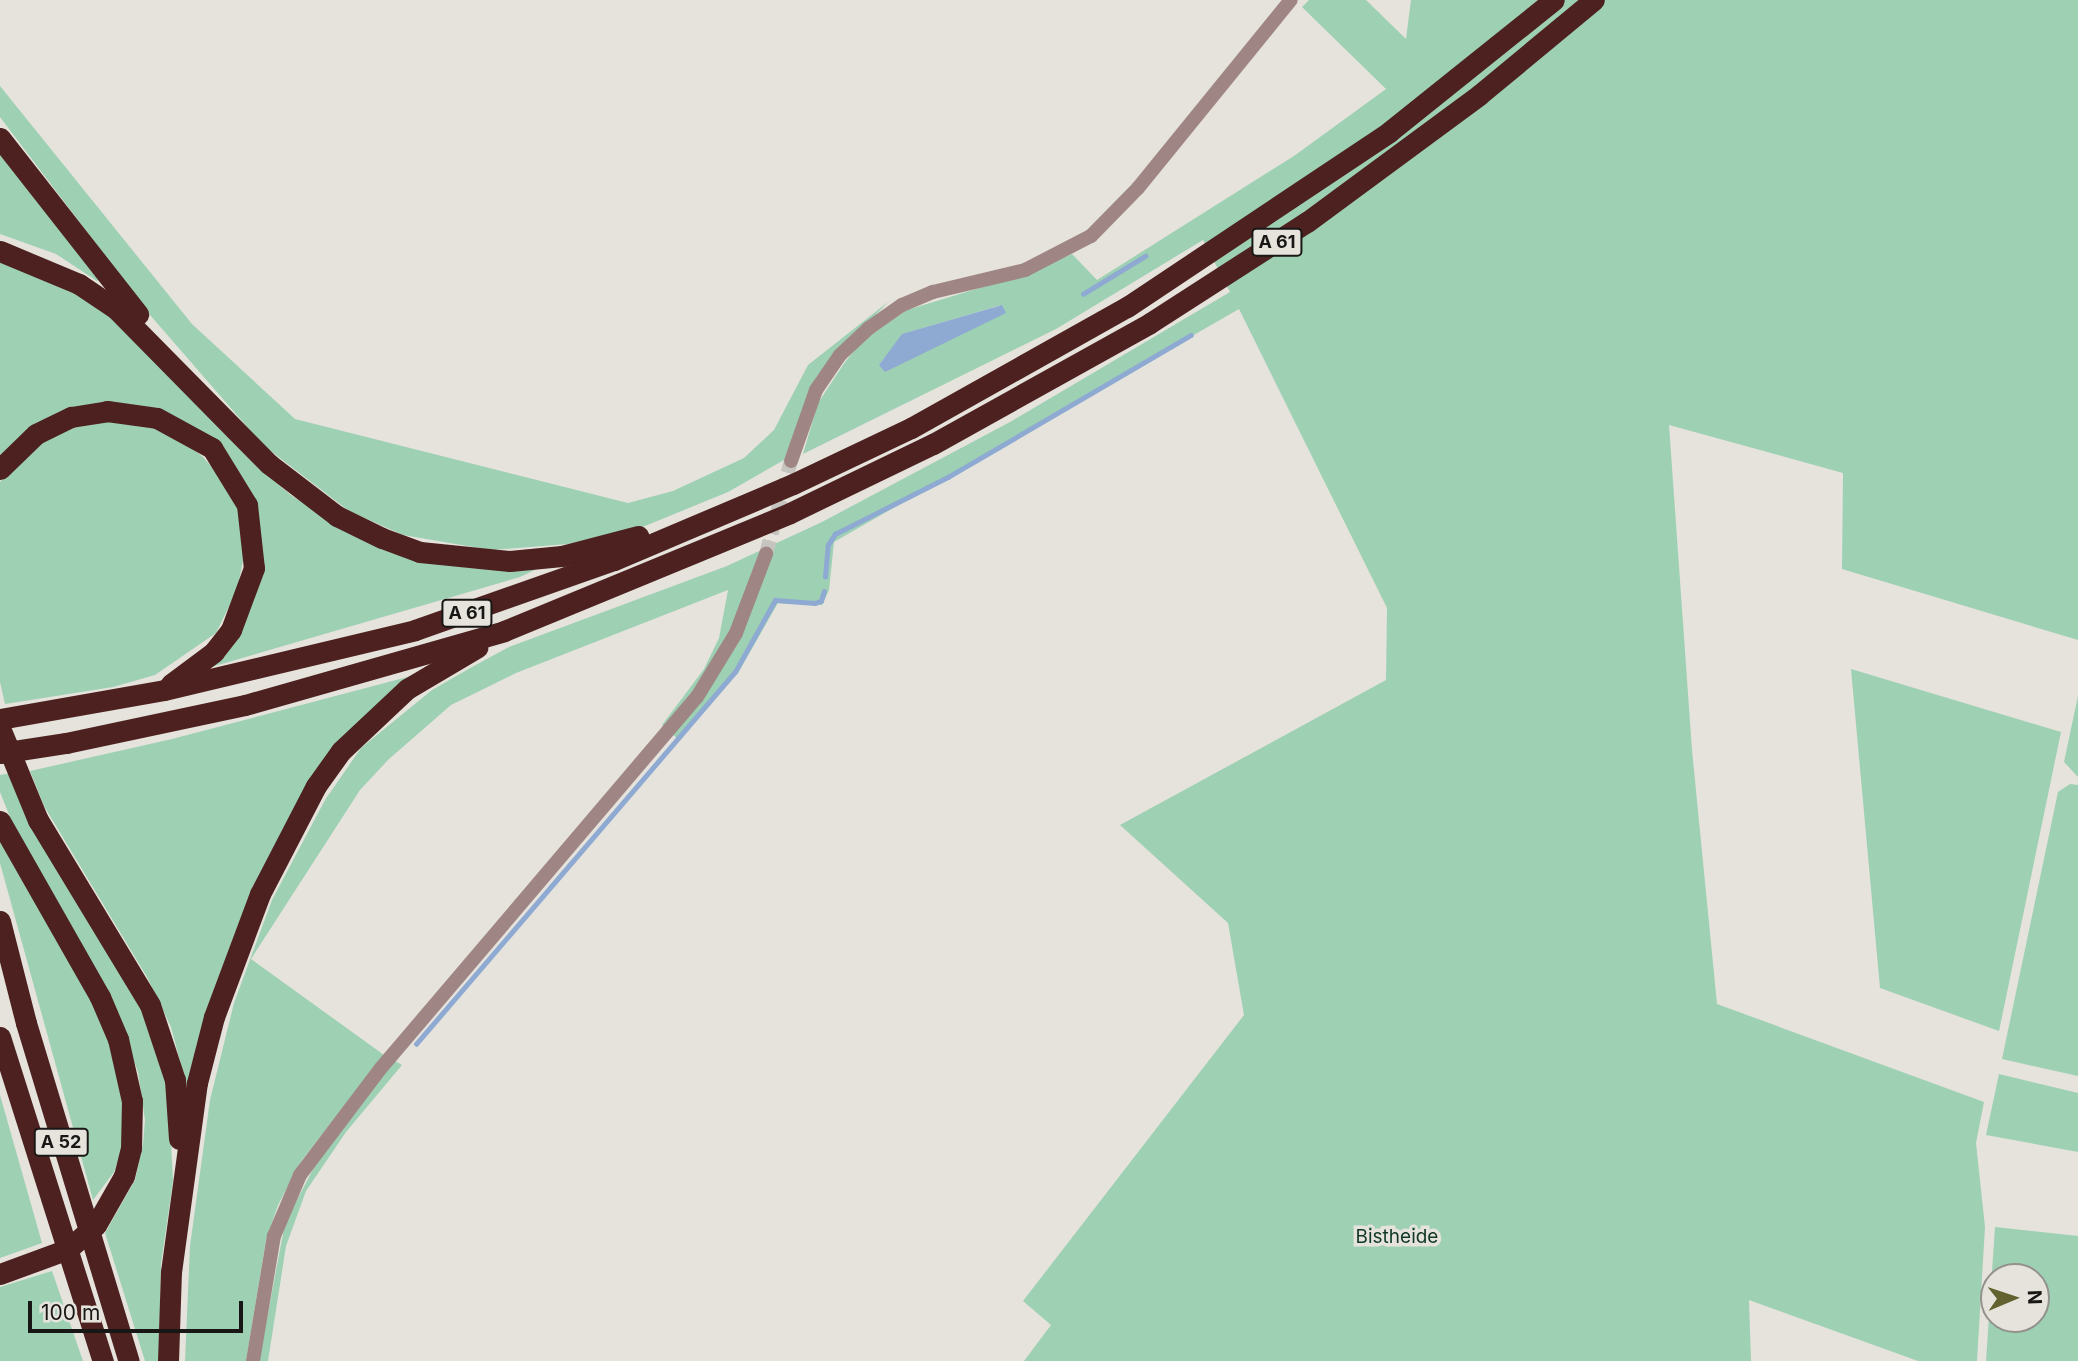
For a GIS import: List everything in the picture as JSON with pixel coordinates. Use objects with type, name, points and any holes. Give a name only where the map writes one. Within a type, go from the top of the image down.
[{"type":"highway","name":"A 61","points":[[0,719],[164,690],[415,630],[564,579],[758,500],[911,428],[1127,307],[1389,132],[1554,0]]},
{"type":"highway","name":"A 61","points":[[0,753],[66,743],[245,705],[504,631],[790,513],[933,444],[1070,370],[1307,222],[1457,112],[1594,0]]},
{"type":"highway","points":[[0,138],[110,284],[194,384]]},
{"type":"highway","points":[[0,251],[48,268],[116,309],[194,384],[269,464],[303,492],[337,516],[420,552],[510,561],[562,556],[758,500]]},
{"type":"highway","points":[[0,469],[36,433],[71,417],[107,411],[157,418],[189,432],[212,448],[231,472],[247,505],[253,538],[254,568],[246,598],[231,630],[214,652],[164,690]]},
{"type":"highway","points":[[178,1205],[197,1083],[214,1017],[260,894],[316,786],[349,743],[407,689],[504,631]]},
{"type":"highway","points":[[0,729],[38,820],[124,958],[166,1042],[177,1105],[178,1205],[168,1361]]},
{"type":"highway","points":[[0,821],[100,997],[118,1039],[132,1101],[131,1148],[124,1176],[110,1205],[83,1237],[50,1259],[0,1274]]},
{"type":"highway","name":"A 52","points":[[0,921],[29,1036],[129,1361]]},
{"type":"highway","name":"A 52","points":[[0,1037],[103,1361]]},
{"type":"street","points":[[791,461],[816,390],[840,355],[869,328],[902,305],[933,292],[1025,270],[1091,236],[1138,188],[1291,0]]},
{"type":"street","points":[[253,1361],[274,1236],[306,1166],[381,1068],[697,697],[736,633],[766,554]]},
{"type":"green space","name":"Bistheide","points":[[1309,0],[1366,0],[1406,39],[1411,0],[2078,0],[2078,640],[1842,569],[1843,473],[1669,425],[1692,750],[1717,1004],[1984,1102],[1976,1143],[1985,1227],[1983,1263],[1980,1263],[1977,1361],[1918,1361],[1749,1300],[1751,1361],[1024,1361],[1051,1325],[1023,1301],[1244,1015],[1228,923],[1120,825],[1386,680],[1387,608],[1239,309],[834,542],[829,590],[822,605],[778,603],[738,673],[679,740],[662,725],[704,669],[719,638],[728,590],[516,673],[451,705],[389,759],[360,790],[251,959],[384,1055],[302,1160],[278,1205],[266,1240],[246,1361],[185,1361],[190,1246],[210,1100],[234,1003],[272,900],[325,800],[361,748],[432,690],[509,647],[727,566],[822,522],[1010,422],[1230,292],[1203,240],[1056,329],[803,454],[818,403],[845,362],[862,341],[907,310],[1029,273],[1072,254],[1097,280],[1294,156],[1386,89],[1302,7]],"holes":[[[1001,305],[879,365],[903,334]]]},
{"type":"green space","points":[[0,86],[192,324],[295,419],[628,503],[673,491],[744,458],[774,430],[808,365],[888,302],[817,376],[784,460],[728,492],[645,526],[568,544],[491,550],[403,535],[349,511],[263,445],[150,315],[0,117]]},
{"type":"green space","points":[[0,143],[100,278],[97,281],[56,254],[0,234]]},
{"type":"green space","points":[[0,258],[72,285],[125,324],[255,465],[292,496],[357,536],[543,566],[520,577],[194,672],[254,588],[229,459],[121,405],[0,461]]},
{"type":"green space","points":[[106,421],[141,423],[173,435],[202,456],[227,484],[239,512],[245,551],[237,590],[216,633],[155,675],[113,687],[5,704],[0,682],[0,482],[18,460],[47,437],[76,425]]},
{"type":"green space","points":[[1851,669],[2061,732],[1999,1031],[1880,988]]},
{"type":"green space","points":[[415,675],[326,761],[189,1095],[171,1027],[147,977],[44,806],[30,771],[172,739]]},
{"type":"green space","points":[[2078,696],[2078,777],[2064,762]]},
{"type":"green space","points":[[12,773],[142,1001],[168,1084],[173,1181],[161,1264],[159,1361],[145,1361],[105,1233],[135,1180],[143,1144],[145,1120],[138,1072],[111,998],[12,822],[0,792],[0,775]]},
{"type":"green space","points":[[2070,784],[2078,785],[2078,1076],[2002,1059],[2058,792]]},
{"type":"green space","points":[[0,828],[114,1040],[127,1133],[114,1172],[93,1200],[0,863]]},
{"type":"green space","points":[[392,1059],[402,1065],[346,1132],[306,1191],[286,1246],[268,1361],[259,1361],[285,1223],[324,1148]]},
{"type":"green space","points":[[1999,1074],[2078,1093],[2078,1152],[1986,1135]]},
{"type":"green space","points":[[0,1095],[42,1243],[0,1258]]},
{"type":"green space","points":[[1995,1227],[2078,1236],[2078,1361],[1986,1361],[1988,1333],[2050,1333],[2050,1263],[1993,1263]]},
{"type":"green space","points":[[52,1271],[83,1361],[0,1361],[0,1287]]},
{"type":"water","points":[[1002,305],[1006,313],[885,372],[879,365],[902,334]]},
{"type":"waterway","points":[[1083,294],[1145,256]]},
{"type":"waterway","points":[[825,577],[828,545],[835,534],[948,477],[1191,335]]},
{"type":"waterway","points":[[416,1044],[735,672],[775,600],[815,603],[821,601],[824,591]]},
{"type":"tunnel","points":[[766,554],[791,461]]}]
